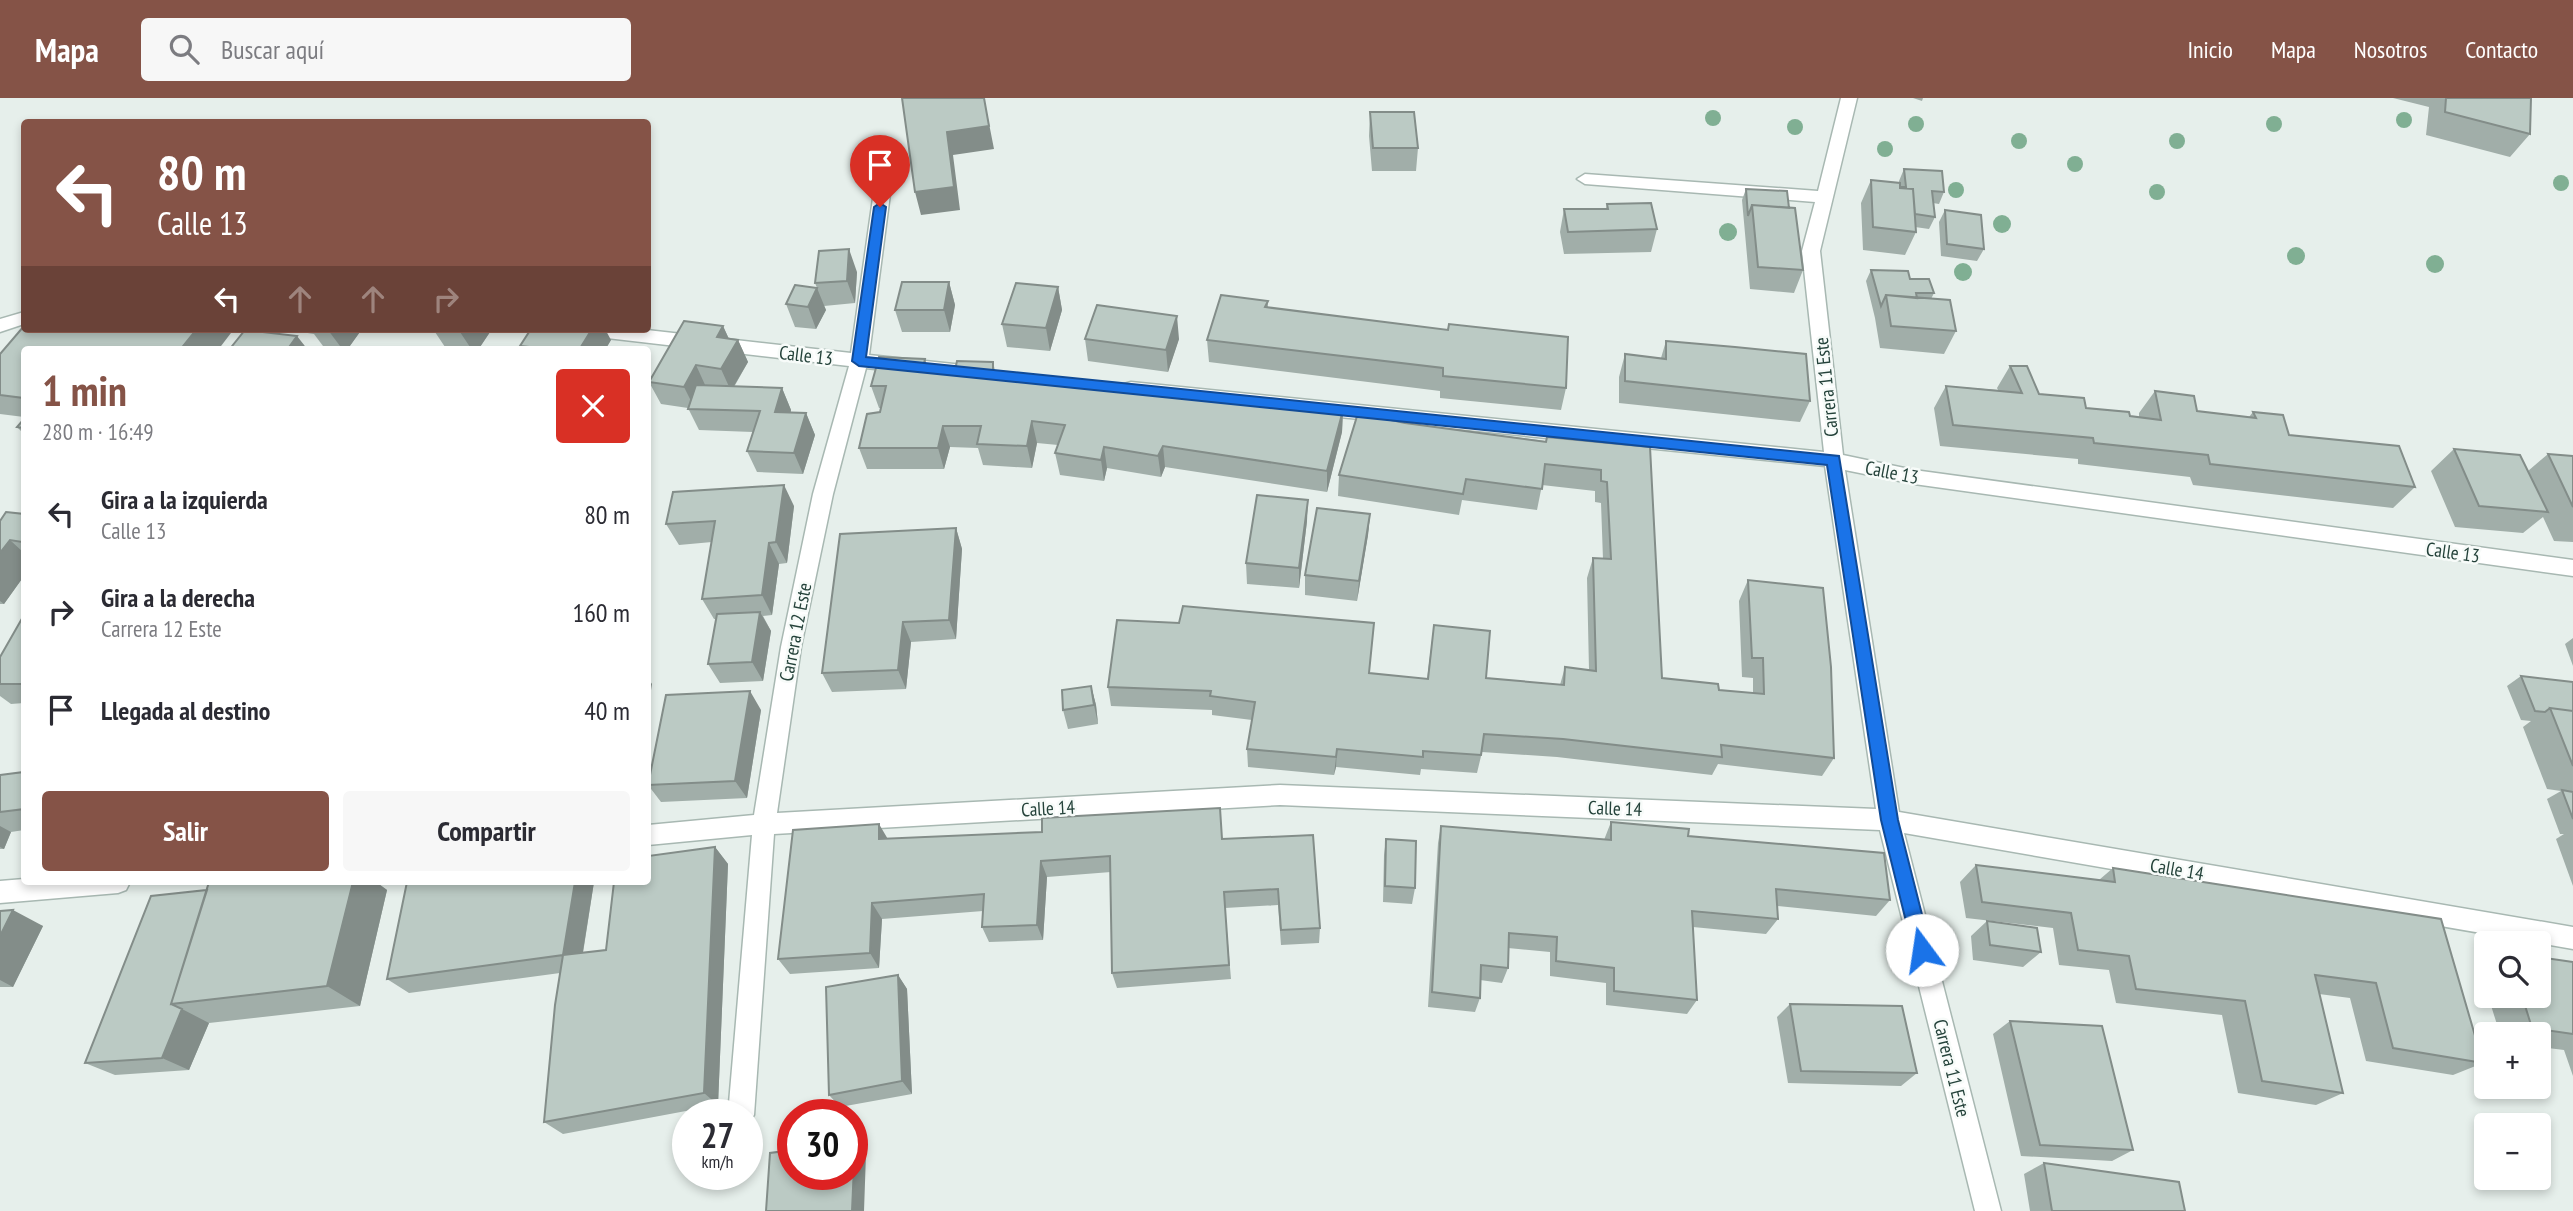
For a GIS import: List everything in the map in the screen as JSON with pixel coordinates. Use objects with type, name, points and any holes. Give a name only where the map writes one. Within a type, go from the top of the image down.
[{"type":"street","name":"Carrera 11 Este","points":[[1849,98],[1811,251],[1834,460],[1889,820],[1988,1211]]},
{"type":"street","name":"Carrera 12 Este","points":[[742,1099],[764,824],[791,647],[823,494],[859,361],[887,156]]},
{"type":"street","points":[[1585,179],[1825,197]]},
{"type":"street","points":[[0,326],[21,319]]},
{"type":"street","name":"Calle 13","points":[[617,333],[984,374]]},
{"type":"street","name":"Calle 13","points":[[1110,387],[1834,460],[1914,477],[2573,568]]},
{"type":"street","name":"Calle 14","points":[[651,835],[764,824],[1280,795],[1889,820],[2573,938]]},
{"type":"street","points":[[0,892],[83,885]]},
{"type":"building","points":[[902,98],[984,98],[989,126],[947,132],[954,187],[915,192]]},
{"type":"building","points":[[2446,98],[2531,98],[2530,134],[2445,112]]},
{"type":"building","points":[[1370,112],[1414,112],[1418,148],[1373,148]]},
{"type":"building","points":[[1904,169],[1942,171],[1944,192],[1932,191],[1935,217],[1915,214],[1913,189],[1900,188],[1906,187]]},
{"type":"building","points":[[1871,180],[1900,183],[1900,188],[1913,189],[1916,232],[1873,227]]},
{"type":"building","points":[[1746,189],[1787,191],[1789,208],[1752,205],[1748,216]]},
{"type":"building","points":[[1651,203],[1657,229],[1568,232],[1564,209],[1608,209],[1607,204]]},
{"type":"building","points":[[1752,205],[1795,208],[1803,270],[1758,267]]},
{"type":"building","points":[[1945,210],[1981,215],[1984,249],[1947,244]]},
{"type":"building","points":[[849,249],[847,281],[815,283],[819,251]]},
{"type":"building","points":[[1871,270],[1908,271],[1910,279],[1929,279],[1934,293],[1916,293],[1917,298],[1886,295],[1881,306]]},
{"type":"building","points":[[902,282],[949,282],[944,310],[895,310]]},
{"type":"building","points":[[1016,283],[1058,287],[1046,328],[1002,324]]},
{"type":"building","points":[[795,285],[817,288],[808,307],[786,304]]},
{"type":"building","points":[[1221,295],[1268,301],[1265,307],[1448,330],[1449,324],[1568,337],[1566,388],[1443,376],[1443,368],[1207,340]]},
{"type":"building","points":[[1886,295],[1950,300],[1956,331],[1891,326]]},
{"type":"building","points":[[1097,305],[1177,316],[1166,350],[1085,339]]},
{"type":"building","points":[[684,321],[723,326],[717,337],[738,340],[721,369],[696,365],[684,387],[651,382]]},
{"type":"building","points":[[21,330],[21,333],[194,333],[183,346],[21,346],[21,398],[0,395],[0,354]]},
{"type":"building","points":[[243,333],[297,336],[290,346],[232,346]]},
{"type":"building","points":[[528,333],[590,333],[581,346],[520,346]]},
{"type":"building","points":[[1666,341],[1806,354],[1810,401],[1625,381],[1625,354],[1666,359]]},
{"type":"building","points":[[879,357],[925,359],[923,368],[955,370],[957,361],[993,362],[993,375],[1041,377],[1277,406],[1278,401],[1343,410],[1327,471],[1163,446],[1158,456],[1104,447],[1101,460],[1055,453],[1065,425],[1032,421],[1027,446],[977,444],[981,426],[943,426],[938,448],[859,448],[867,414],[880,412],[886,386],[871,386]]},
{"type":"building","points":[[2010,366],[2027,366],[2039,394],[2084,398],[2086,408],[2129,412],[2130,416],[2161,420],[2155,391],[2194,396],[2197,411],[2256,418],[2253,412],[2283,415],[2289,435],[2399,446],[2415,487],[2210,464],[2208,455],[2094,443],[2093,438],[1953,425],[1946,386],[2022,393]]},
{"type":"building","points":[[696,385],[782,388],[775,412],[806,413],[794,453],[747,451],[760,411],[688,409]]},
{"type":"building","points":[[1358,413],[1405,423],[1546,442],[1547,437],[1650,447],[1662,678],[1718,684],[1719,690],[1764,694],[1763,658],[1752,658],[1748,580],[1823,588],[1831,667],[1834,758],[1721,745],[1722,757],[1563,739],[1484,734],[1481,755],[1423,751],[1423,757],[1337,749],[1336,757],[1247,749],[1255,702],[1210,696],[1211,691],[1108,687],[1117,620],[1179,623],[1183,606],[1374,623],[1369,673],[1428,679],[1434,625],[1490,631],[1486,678],[1564,685],[1565,667],[1596,671],[1593,558],[1611,559],[1607,482],[1601,481],[1601,470],[1545,464],[1542,489],[1466,479],[1463,494],[1339,475]]},
{"type":"building","points":[[2454,449],[2520,455],[2548,512],[2479,506]]},
{"type":"building","points":[[2548,454],[2573,456],[2573,507]]},
{"type":"building","points":[[784,485],[776,542],[769,543],[762,595],[702,599],[715,521],[666,524],[673,492]]},
{"type":"building","points":[[1257,495],[1308,500],[1299,568],[1246,563]]},
{"type":"building","points":[[1317,508],[1370,514],[1359,581],[1305,575]]},
{"type":"building","points":[[6,512],[21,514],[21,542],[10,540],[0,553],[0,521]]},
{"type":"building","points":[[956,528],[949,620],[903,622],[898,670],[822,673],[840,534]]},
{"type":"building","points":[[760,612],[752,662],[708,664],[717,614]]},
{"type":"building","points":[[21,620],[21,684],[0,684],[0,657]]},
{"type":"building","points":[[2521,676],[2573,682],[2573,711],[2550,708],[2545,712],[2535,711]]},
{"type":"building","points":[[1091,686],[1094,705],[1063,710],[1062,690]]},
{"type":"building","points":[[750,691],[735,781],[651,785],[651,770],[666,695]]},
{"type":"building","points":[[2550,708],[2573,711],[2573,766]]},
{"type":"building","points":[[21,772],[21,809],[0,812],[0,775]]},
{"type":"building","points":[[2562,790],[2573,792],[2573,819]]},
{"type":"building","points":[[1220,808],[1222,839],[1313,835],[1320,928],[1281,930],[1278,889],[1224,892],[1229,965],[1112,973],[1110,856],[1041,861],[1037,925],[982,927],[984,894],[872,903],[870,953],[778,959],[793,830],[879,824],[879,839],[1042,832],[1042,818]]},
{"type":"building","points":[[1611,822],[1689,829],[1688,836],[1884,853],[1890,900],[1776,889],[1778,919],[1692,911],[1697,1000],[1614,991],[1614,968],[1556,961],[1557,937],[1509,933],[1508,968],[1481,965],[1480,998],[1432,992],[1441,826],[1611,840]]},
{"type":"building","points":[[1386,839],[1416,841],[1415,888],[1385,886]]},
{"type":"building","points":[[715,847],[704,1093],[544,1122],[555,1005],[563,955],[606,950],[614,885],[651,885],[651,856]]},
{"type":"building","points":[[1976,865],[2115,882],[2113,868],[2441,919],[2474,1032],[2474,1062],[2393,1048],[2376,983],[2315,975],[2343,1093],[2262,1081],[2245,1001],[2136,989],[2129,956],[2078,950],[2071,913],[1982,902]]},
{"type":"building","points":[[208,885],[352,885],[327,986],[171,1004]]},
{"type":"building","points":[[406,885],[575,885],[563,955],[387,979]]},
{"type":"building","points":[[207,890],[171,1004],[182,1009],[162,1058],[85,1063],[151,896]]},
{"type":"building","points":[[13,910],[0,936],[0,911]]},
{"type":"building","points":[[1987,921],[2037,928],[2041,952],[1990,945]]},
{"type":"building","points":[[2551,959],[2573,962],[2573,1034],[2551,1031],[2551,1022],[2530,1022],[2526,1008],[2551,1008]]},
{"type":"building","points":[[898,975],[902,1081],[829,1095],[826,987]]},
{"type":"building","points":[[1790,1004],[1902,1006],[1917,1073],[1801,1071]]},
{"type":"building","points":[[2010,1021],[2102,1026],[2133,1150],[2040,1145]]},
{"type":"building","points":[[777,1152],[777,1190],[853,1190],[852,1211],[766,1211],[770,1153]]},
{"type":"building","points":[[2044,1163],[2179,1182],[2185,1211],[2052,1211]]},
{"type":"route","points":[[880,207],[859,361],[1834,460],[1889,820],[1922,950]]}]
